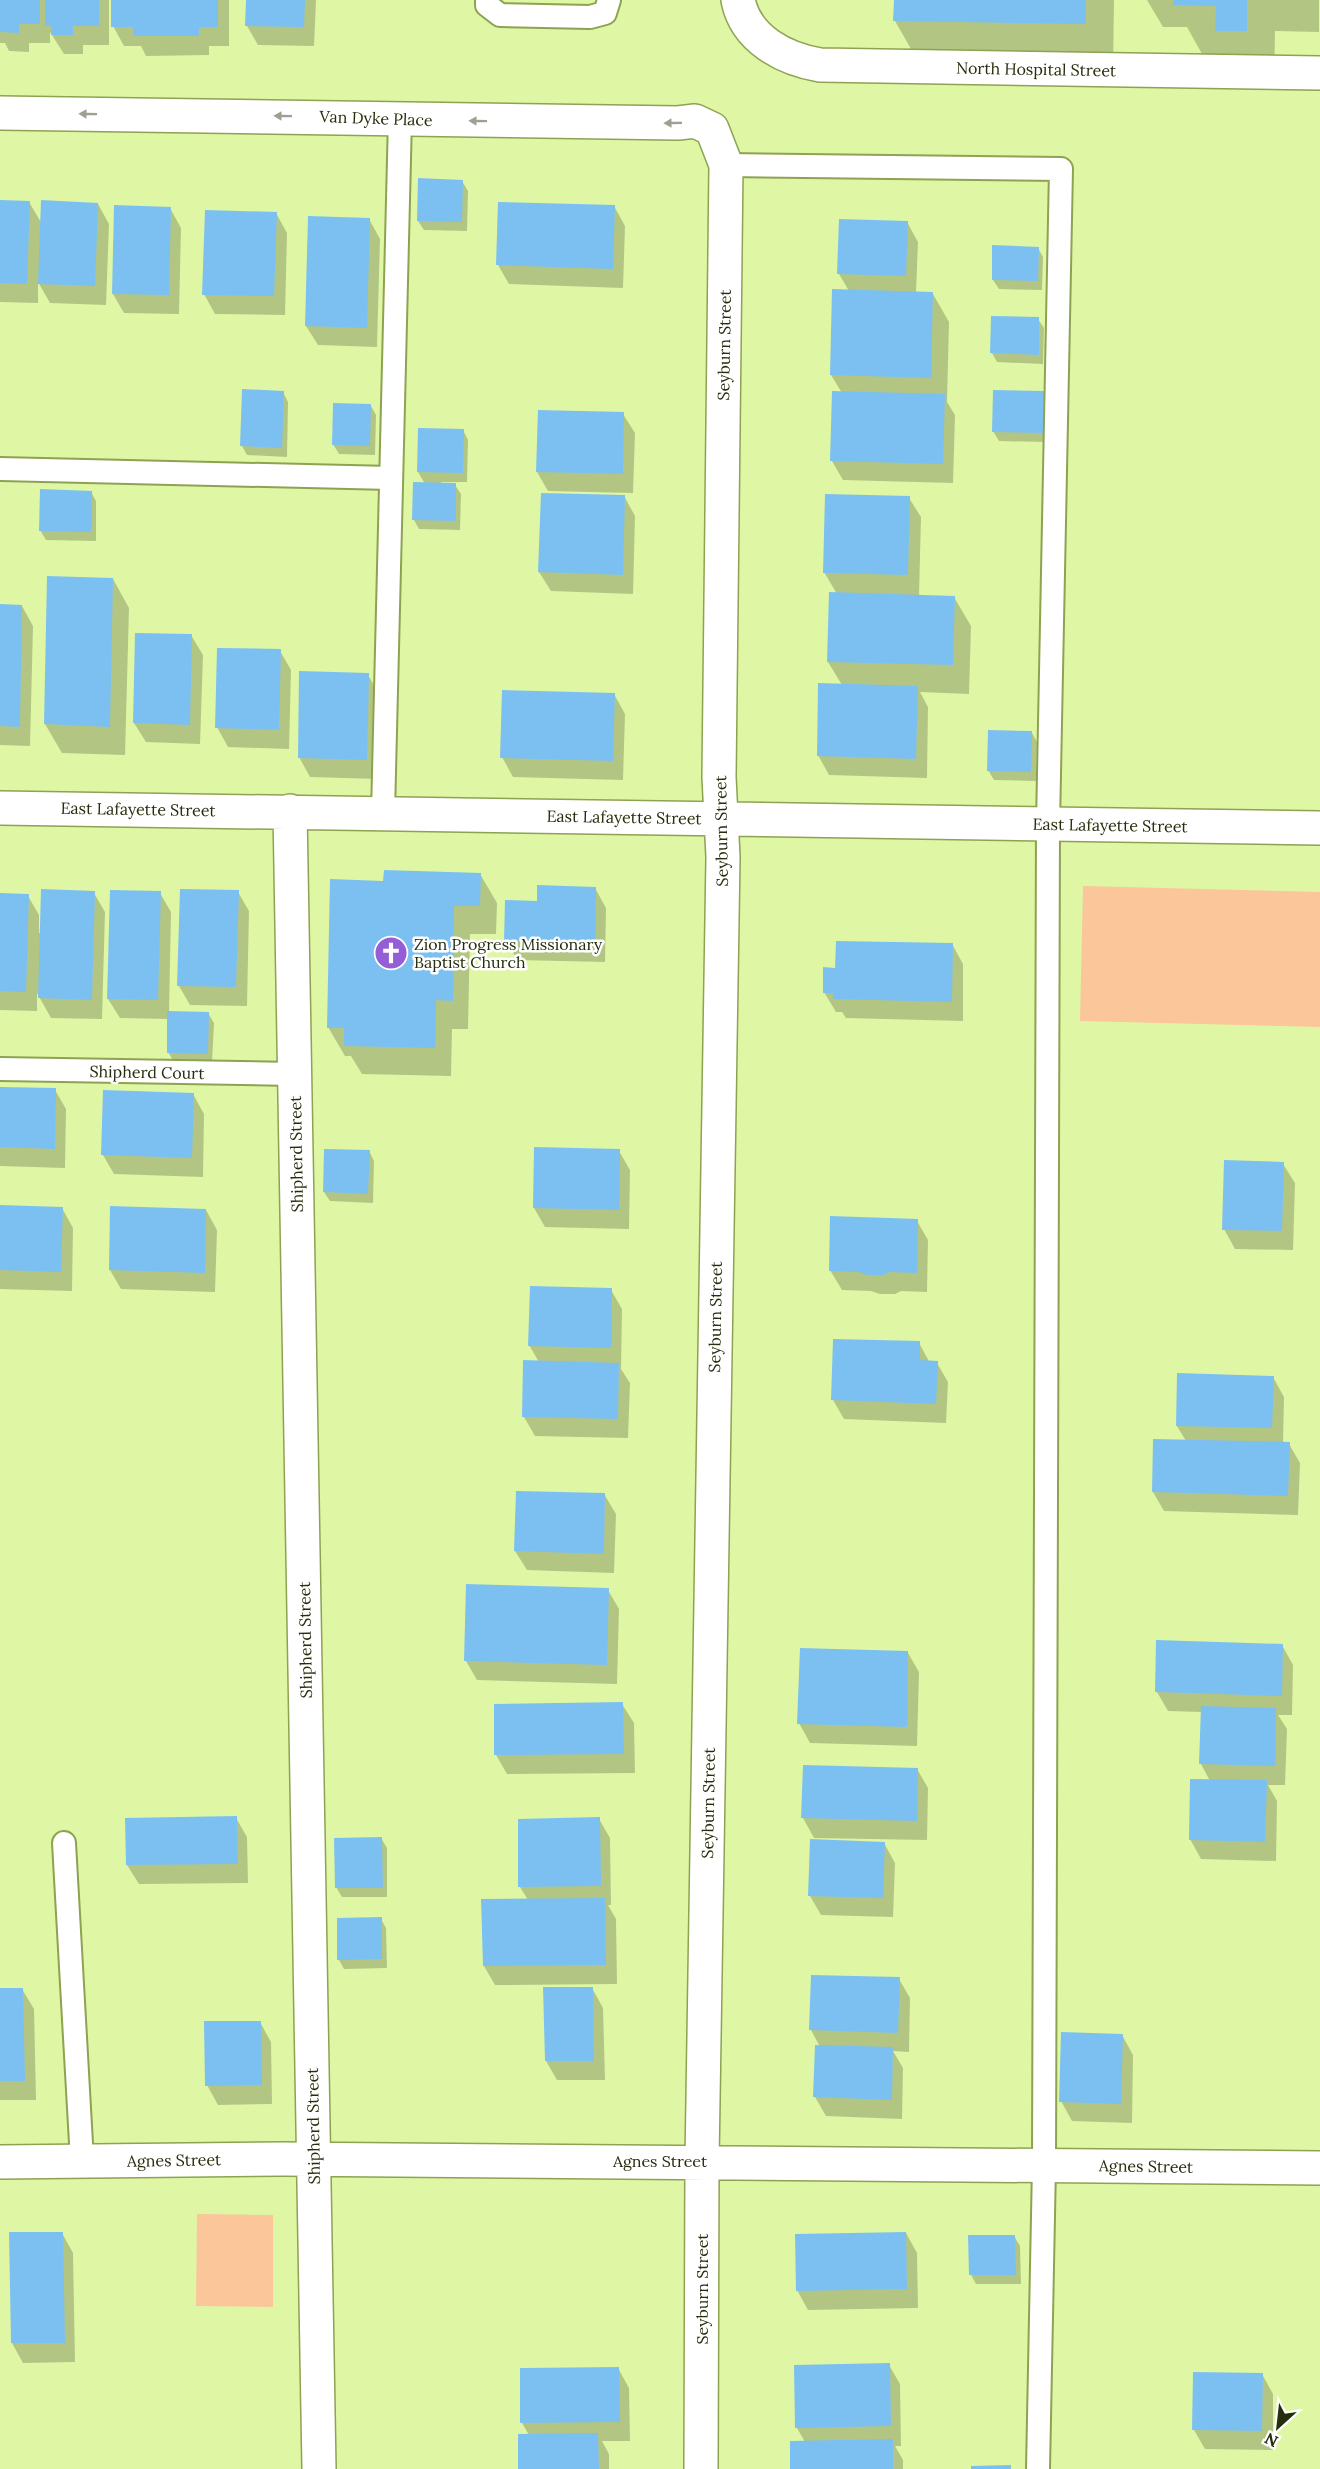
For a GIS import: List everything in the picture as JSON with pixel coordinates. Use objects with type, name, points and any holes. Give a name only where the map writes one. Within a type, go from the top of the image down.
[{"type":"street","name":"North Hospital Street","points":[[738,0],[747,23],[760,38],[778,52],[798,61],[820,65],[1320,73]]},
{"type":"street","name":"Van Dyke Place","points":[[0,113],[678,123],[695,121],[712,129],[726,165]]},
{"type":"street","name":"Seyburn Street","points":[[701,2469],[702,2161],[722,881],[726,165]]},
{"type":"street","name":"East Lafayette Street","points":[[0,808],[1320,828]]},
{"type":"street","name":"Shipherd Street","points":[[290,811],[320,2469]]},
{"type":"street","name":"Agnes Street","points":[[0,2162],[314,2159],[1320,2168]]},
{"type":"lane","points":[[487,0],[487,5],[500,15],[590,17],[605,13],[609,0]]},
{"type":"lane","points":[[383,813],[400,118]]},
{"type":"lane","points":[[726,165],[1061,169],[1048,824],[1044,2165],[1038,2469]]},
{"type":"lane","points":[[0,469],[391,478]]},
{"type":"lane","name":"Shipherd Court","points":[[0,1069],[295,1074]]},
{"type":"lane","points":[[64,1843],[82,2161]]},
{"type":"shaded area","points":[[1083,886],[1320,892],[1320,1027],[1080,1021]]},
{"type":"shaded area","points":[[197,2214],[273,2215],[273,2307],[196,2306]]},
{"type":"building","points":[[0,0],[40,0],[40,24],[19,24],[19,33],[0,32]]},
{"type":"building","points":[[45,0],[99,0],[99,26],[73,26],[73,35],[51,35],[51,26],[45,26]]},
{"type":"building","points":[[111,0],[218,0],[218,27],[199,27],[199,36],[133,36],[133,27],[111,27]]},
{"type":"building","points":[[246,0],[305,0],[304,27],[245,26]]},
{"type":"building","points":[[894,0],[1086,0],[1086,24],[893,21]]},
{"type":"building","points":[[1173,0],[1247,0],[1247,31],[1215,31],[1216,6],[1173,5]]},
{"type":"building","points":[[418,178],[463,180],[462,222],[417,221]]},
{"type":"building","points":[[0,200],[30,201],[27,284],[0,283]]},
{"type":"building","points":[[41,200],[98,203],[95,286],[38,284]]},
{"type":"building","points":[[498,202],[615,205],[613,269],[496,265]]},
{"type":"building","points":[[114,205],[171,207],[169,295],[112,294]]},
{"type":"building","points":[[205,210],[277,212],[274,296],[202,295]]},
{"type":"building","points":[[308,216],[370,218],[367,328],[305,326]]},
{"type":"building","points":[[839,219],[908,221],[906,276],[837,274]]},
{"type":"building","points":[[992,245],[1039,247],[1038,281],[992,280]]},
{"type":"building","points":[[832,289],[933,292],[931,378],[830,375]]},
{"type":"building","points":[[991,316],[1039,317],[1039,355],[990,353]]},
{"type":"building","points":[[242,389],[284,391],[282,448],[240,446]]},
{"type":"building","points":[[993,390],[1044,391],[1043,433],[992,432]]},
{"type":"building","points":[[832,391],[945,394],[943,464],[830,461]]},
{"type":"building","points":[[333,403],[371,404],[370,446],[332,445]]},
{"type":"building","points":[[538,410],[624,412],[623,474],[536,472]]},
{"type":"building","points":[[418,428],[464,429],[463,473],[417,472]]},
{"type":"building","points":[[413,482],[456,483],[456,521],[412,520]]},
{"type":"building","points":[[40,489],[92,491],[91,532],[39,531]]},
{"type":"building","points":[[541,493],[625,495],[623,575],[538,572]]},
{"type":"building","points":[[825,494],[910,496],[908,575],[823,573]]},
{"type":"building","points":[[47,576],[113,578],[110,727],[44,724]]},
{"type":"building","points":[[829,592],[955,596],[953,665],[827,662]]},
{"type":"building","points":[[0,604],[22,605],[20,727],[0,726]]},
{"type":"building","points":[[135,633],[192,634],[190,725],[133,723]]},
{"type":"building","points":[[217,648],[281,649],[279,730],[215,728]]},
{"type":"building","points":[[299,671],[369,673],[367,760],[298,758]]},
{"type":"building","points":[[818,683],[918,686],[916,759],[817,756]]},
{"type":"building","points":[[502,690],[615,693],[613,761],[500,758]]},
{"type":"building","points":[[988,730],[1032,731],[1031,772],[987,771]]},
{"type":"building","name":"Zion Progress Missionary Baptist Church","points":[[384,870],[481,873],[480,906],[454,906],[453,1001],[436,1000],[435,1048],[344,1046],[344,1028],[327,1028],[330,879],[383,881]]},
{"type":"building","points":[[537,885],[596,887],[595,943],[504,941],[505,900],[537,901]]},
{"type":"building","points":[[41,889],[95,891],[92,1000],[38,998]]},
{"type":"building","points":[[180,889],[239,890],[236,987],[177,986]]},
{"type":"building","points":[[110,890],[161,891],[158,1000],[107,999]]},
{"type":"building","points":[[0,893],[29,894],[26,992],[0,991]]},
{"type":"building","points":[[836,941],[953,943],[952,1002],[833,999],[833,993],[823,993],[823,967],[835,968]]},
{"type":"building","points":[[167,1011],[209,1012],[208,1054],[167,1053]]},
{"type":"building","points":[[0,1087],[56,1088],[55,1149],[0,1147]]},
{"type":"building","points":[[103,1090],[194,1093],[192,1158],[101,1155]]},
{"type":"building","points":[[534,1147],[620,1149],[619,1210],[533,1208]]},
{"type":"building","points":[[324,1149],[370,1150],[368,1194],[323,1192]]},
{"type":"building","points":[[1224,1160],[1284,1162],[1282,1231],[1222,1230]]},
{"type":"building","points":[[0,1205],[63,1207],[61,1272],[0,1270]]},
{"type":"building","points":[[110,1206],[206,1209],[205,1273],[109,1270]]},
{"type":"building","points":[[830,1216],[918,1219],[917,1273],[890,1272],[883,1275],[867,1275],[859,1272],[829,1271]]},
{"type":"building","points":[[530,1286],[612,1288],[611,1348],[528,1346]]},
{"type":"building","points":[[833,1339],[920,1341],[920,1360],[938,1361],[936,1404],[831,1400]]},
{"type":"building","points":[[523,1360],[619,1363],[618,1419],[522,1417]]},
{"type":"building","points":[[1177,1373],[1274,1376],[1272,1428],[1176,1426]]},
{"type":"building","points":[[1153,1439],[1290,1442],[1288,1496],[1152,1492]]},
{"type":"building","points":[[516,1491],[605,1493],[604,1554],[514,1551]]},
{"type":"building","points":[[466,1584],[609,1588],[607,1665],[464,1661]]},
{"type":"building","points":[[1156,1640],[1283,1644],[1282,1696],[1155,1692]]},
{"type":"building","points":[[800,1648],[908,1651],[907,1727],[797,1724]]},
{"type":"building","points":[[623,1702],[624,1754],[494,1755],[494,1704]]},
{"type":"building","points":[[1201,1706],[1276,1708],[1275,1766],[1199,1764]]},
{"type":"building","points":[[803,1765],[918,1768],[917,1821],[801,1818]]},
{"type":"building","points":[[1190,1779],[1267,1780],[1265,1842],[1189,1840]]},
{"type":"building","points":[[237,1816],[238,1864],[126,1865],[125,1818]]},
{"type":"building","points":[[600,1817],[601,1886],[518,1887],[518,1819]]},
{"type":"building","points":[[382,1837],[383,1888],[335,1888],[334,1838]]},
{"type":"building","points":[[810,1839],[885,1842],[883,1898],[808,1896]]},
{"type":"building","points":[[605,1898],[606,1965],[483,1966],[481,1899]]},
{"type":"building","points":[[382,1917],[382,1959],[337,1960],[337,1918]]},
{"type":"building","points":[[811,1975],[900,1977],[898,2033],[809,2030]]},
{"type":"building","points":[[543,1987],[593,1987],[594,2061],[545,2061]]},
{"type":"building","points":[[0,1988],[23,1988],[25,2081],[0,2081]]},
{"type":"building","points":[[204,2021],[261,2021],[262,2085],[205,2086]]},
{"type":"building","points":[[1061,2032],[1123,2034],[1121,2104],[1059,2102]]},
{"type":"building","points":[[815,2045],[893,2047],[892,2100],[813,2097]]},
{"type":"building","points":[[9,2232],[63,2232],[65,2343],[11,2343]]},
{"type":"building","points":[[906,2232],[907,2289],[796,2291],[795,2234]]},
{"type":"building","points":[[968,2235],[1015,2235],[1016,2275],[969,2275]]},
{"type":"building","points":[[890,2363],[891,2426],[795,2428],[794,2365]]},
{"type":"building","points":[[619,2367],[620,2422],[520,2423],[520,2368]]},
{"type":"building","points":[[1193,2372],[1263,2373],[1262,2431],[1192,2430]]},
{"type":"building","points":[[598,2433],[599,2469],[518,2469],[518,2434]]},
{"type":"building","points":[[893,2439],[893,2469],[790,2469],[790,2441]]},
{"type":"building","points":[[1011,2465],[1011,2469],[971,2469],[971,2466]]},
{"type":"place","name":"Zion Progress Missionary Baptist Church","points":[[391,953]]}]
